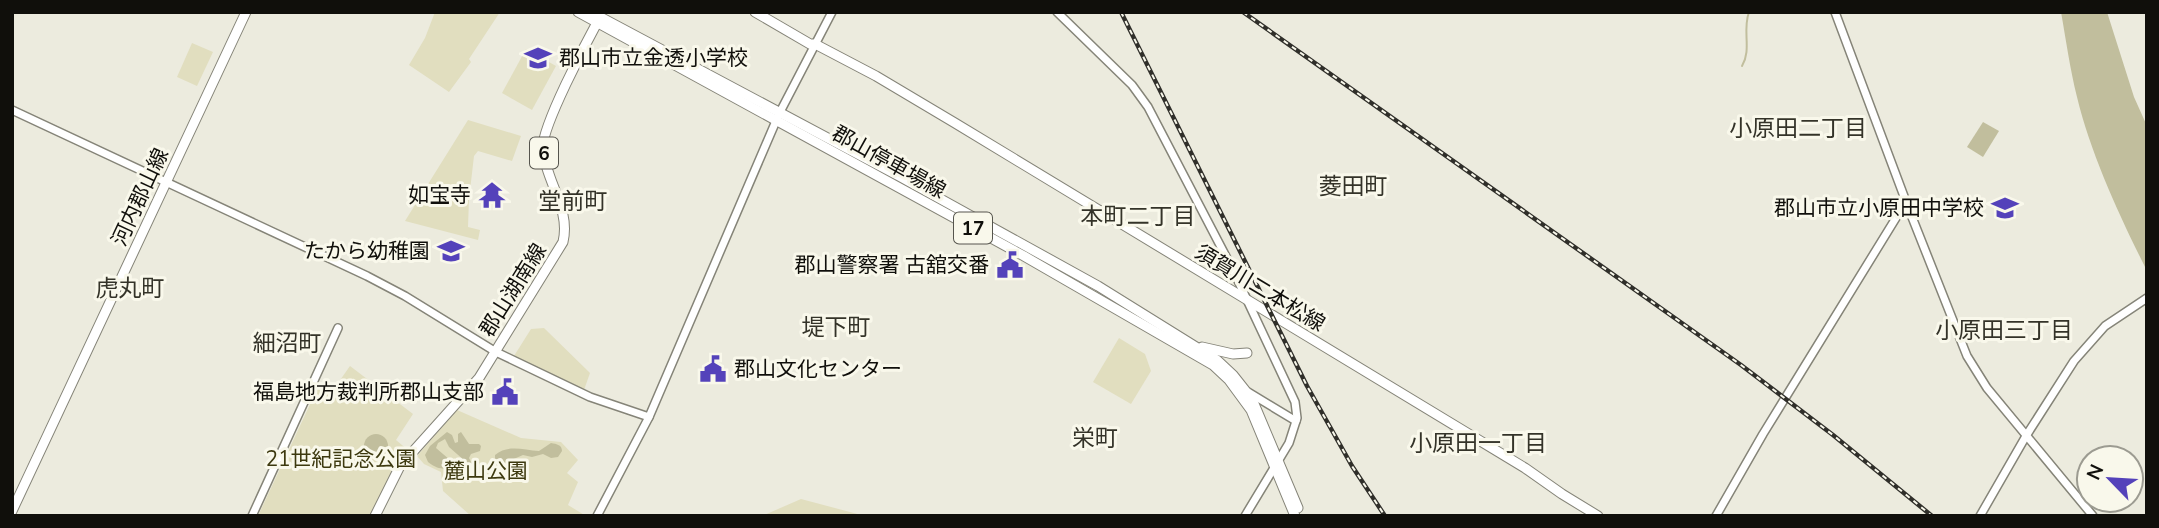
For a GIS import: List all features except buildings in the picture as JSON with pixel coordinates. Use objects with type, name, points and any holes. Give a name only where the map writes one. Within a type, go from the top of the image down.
[{"type":"main road","name":"河内郡山線","points":[[12,511],[246,12]]},
{"type":"main road","name":"郡山停車場線","points":[[578,12],[601,18]]},
{"type":"main road","name":"郡山停車場線","points":[[591,12],[1213,365],[1229,380],[1251,410],[1301,516]]},
{"type":"main road","name":"須賀川二本松線","points":[[755,12],[810,44],[815,44],[876,76],[955,123],[1512,460],[1598,516]]},
{"type":"main road","name":"郡山湖南線","points":[[375,516],[400,466],[469,390],[496,352],[563,242],[565,221],[546,164],[543,140],[559,99],[601,18]]},
{"type":"main road","name":"郡山停車場線","points":[[778,117],[846,148],[1098,285],[1217,360],[1247,392],[1260,416],[1295,516]]},
{"type":"main road","points":[[1196,346],[1233,354],[1247,353]]},
{"type":"street","points":[[597,516],[649,417],[778,117],[832,12]]},
{"type":"street","points":[[1056,12],[1132,85],[1157,122],[1292,393],[1296,421],[1290,443],[1245,516]]},
{"type":"street","points":[[1835,12],[1967,356],[1987,388],[2093,516]]},
{"type":"street","points":[[12,110],[367,276],[496,352],[590,397],[649,417]]},
{"type":"street","points":[[1716,516],[1899,213],[1908,207]]},
{"type":"street","points":[[1980,516],[2026,436],[2074,361],[2096,334],[2147,298]]},
{"type":"street","points":[[252,516],[338,328]]},
{"type":"street","points":[[1247,392],[1296,421]]},
{"type":"green space","points":[[435,12],[500,12],[469,59],[471,62],[449,92],[409,65],[425,38]]},
{"type":"green space","points":[[192,43],[213,52],[197,86],[177,77]]},
{"type":"green space","points":[[526,49],[556,66],[532,110],[502,93]]},
{"type":"green space","points":[[468,120],[521,136],[512,161],[478,151],[474,156],[468,227],[480,230],[478,240],[405,221]]},
{"type":"green space","points":[[544,328],[590,373],[584,390],[514,356],[531,329]]},
{"type":"green space","points":[[1119,338],[1145,354],[1151,371],[1131,404],[1093,382]]},
{"type":"green space","name":"21世紀記念公園","points":[[350,366],[413,414],[396,440],[409,451],[371,516],[258,516],[319,385],[331,393]]},
{"type":"green space","name":"麓山公園","points":[[457,410],[521,438],[561,442],[578,460],[567,473],[578,482],[568,505],[586,516],[471,516],[443,491],[441,472],[424,464],[417,456]]},
{"type":"green space","points":[[801,499],[865,516],[762,516]]},
{"type":"shaded area","points":[[2061,12],[2107,12],[2134,97],[2147,126],[2147,271],[2117,208],[2090,141],[2075,86]]},
{"type":"shaded area","points":[[1983,122],[1999,131],[1983,157],[1967,147]]},
{"type":"shaded area","points":[[447,432],[452,435],[455,443],[458,442],[458,434],[461,432],[469,444],[481,446],[480,451],[471,454],[469,458],[480,476],[432,465],[425,455],[430,446]],"holes":[[[445,439],[449,447],[465,461],[466,467],[457,466],[436,448],[438,443]]]},
{"type":"shaded area","points":[[376,434],[384,438],[388,446],[384,454],[376,458],[368,454],[364,446],[368,438]]},
{"type":"shaded area","points":[[551,443],[561,447],[562,451],[558,457],[551,458],[543,454],[532,457],[523,455],[498,466],[495,463],[495,455],[505,450],[516,448],[539,451]]},
{"type":"waterway","points":[[1742,66],[1746,53],[1749,12]]},
{"type":"railway","points":[[1121,12],[1307,386],[1352,466],[1385,516]]},
{"type":"railway","points":[[1243,12],[1741,365],[1833,435],[1932,516]]},
{"type":"place","name":"郡山市立金透小学校","points":[[538,58]]},
{"type":"place","name":"如宝寺","points":[[492,195]]},
{"type":"place","name":"郡山市立小原田中学校","points":[[2005,208]]},
{"type":"place","name":"たから幼稚園","points":[[451,251]]},
{"type":"place","name":"郡山警察署 古舘交番","points":[[1010,265]]},
{"type":"place","name":"郡山文化センター","points":[[713,369]]},
{"type":"place","name":"福島地方裁判所郡山支部","points":[[505,392]]},
{"type":"district","name":"小原田二丁目","points":[[1798,128]]},
{"type":"district","name":"菱田町","points":[[1353,186]]},
{"type":"district","name":"堂前町","points":[[573,201]]},
{"type":"district","name":"本町二丁目","points":[[1138,216]]},
{"type":"district","name":"虎丸町","points":[[130,288]]},
{"type":"district","name":"堤下町","points":[[836,327]]},
{"type":"district","name":"小原田三丁目","points":[[2004,330]]},
{"type":"district","name":"細沼町","points":[[287,343]]},
{"type":"district","name":"栄町","points":[[1095,438]]},
{"type":"district","name":"小原田一丁目","points":[[1478,443]]}]
